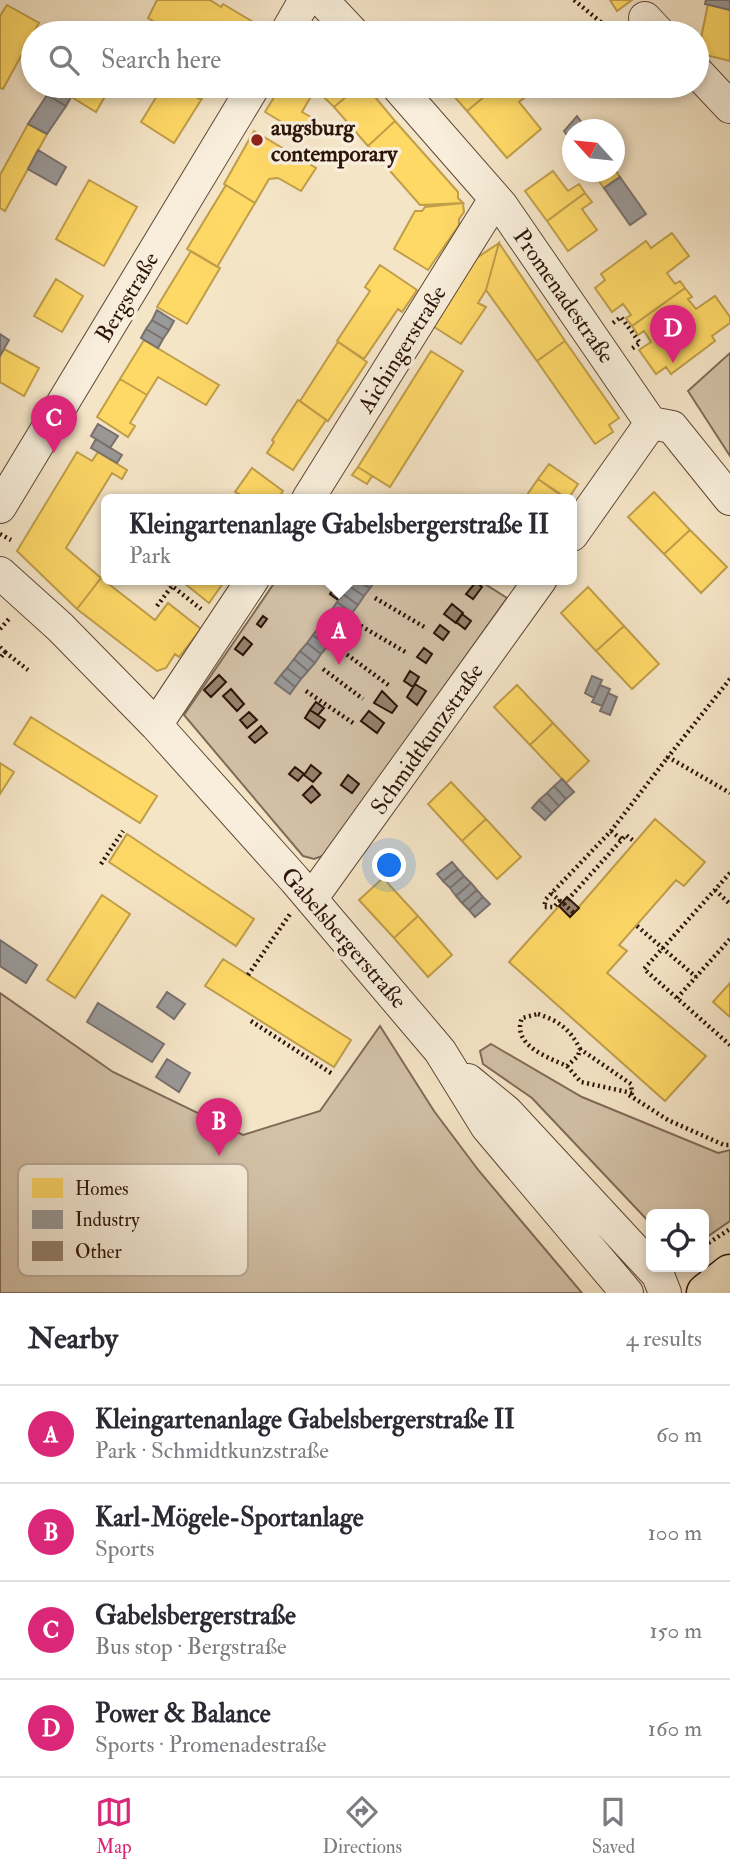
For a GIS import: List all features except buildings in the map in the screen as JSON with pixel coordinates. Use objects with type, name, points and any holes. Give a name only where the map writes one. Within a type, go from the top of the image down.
[{"type":"highway","points":[[706,1293],[730,1275]]},
{"type":"street","points":[[293,21],[305,0]]},
{"type":"street","points":[[322,0],[342,21]]},
{"type":"street","points":[[709,85],[730,107]]},
{"type":"street","name":"Bergstraße","points":[[0,507],[247,98]]},
{"type":"street","name":"Promenadestraße","points":[[407,98],[495,199],[651,423]]},
{"type":"street","name":"Aichingerstraße","points":[[311,494],[495,199]]},
{"type":"street","points":[[577,528],[651,423],[673,427],[723,486],[730,499]]},
{"type":"street","name":"Gabelsbergerstraße","points":[[0,573],[60,626],[156,725],[311,899],[451,1066],[487,1127],[627,1293]]},
{"type":"street","points":[[156,725],[249,585]]},
{"type":"street","name":"Schmidtkunzstraße","points":[[311,899],[537,585]]},
{"type":"street","name":"Gabelsbergerstraße","points":[[451,1066],[507,1112],[658,1275],[664,1293]]},
{"type":"path","points":[[574,0],[599,21]]},
{"type":"path","points":[[0,534],[11,540]]},
{"type":"path","points":[[157,606],[172,586],[222,626]]},
{"type":"path","points":[[375,598],[426,628]]},
{"type":"path","points":[[0,629],[9,619]]},
{"type":"path","points":[[356,623],[407,653]]},
{"type":"path","points":[[0,647],[28,670]]},
{"type":"path","points":[[338,648],[391,687]]},
{"type":"path","points":[[0,658],[5,652]]},
{"type":"path","points":[[323,669],[363,699]]},
{"type":"path","points":[[635,842],[626,835],[562,902],[554,907],[544,907],[551,893],[611,831],[730,679]]},
{"type":"path","points":[[306,691],[353,723]]},
{"type":"path","points":[[668,757],[730,793]]},
{"type":"path","points":[[101,864],[123,831]]},
{"type":"path","points":[[611,831],[622,840]]},
{"type":"path","points":[[730,873],[644,969],[730,1045]]},
{"type":"path","points":[[715,890],[730,904]]},
{"type":"path","points":[[551,893],[574,913]]},
{"type":"path","points":[[248,975],[286,918]]},
{"type":"path","points":[[637,926],[696,977]]},
{"type":"path","points":[[677,998],[730,939]]},
{"type":"path","points":[[629,1095],[633,1090],[631,1084],[580,1049],[573,1035],[552,1018],[538,1014],[522,1018],[520,1028],[531,1048],[567,1066],[581,1082],[607,1086],[629,1095],[668,1120],[724,1145],[730,1145]]},
{"type":"path","points":[[251,1021],[334,1075]]},
{"type":"path","points":[[567,1066],[579,1056],[580,1049]]},
{"type":"path","points":[[709,1243],[730,1229]]},
{"type":"shaded area","points":[[730,353],[730,456],[688,391]]},
{"type":"shaded area","points":[[273,585],[486,585],[507,598],[325,855],[314,859],[303,856],[184,715]]},
{"type":"shaded area","points":[[0,993],[113,1072],[243,1135],[320,1111],[380,1026],[434,1111],[479,1171],[582,1293],[0,1293]]},
{"type":"shaded area","points":[[491,1044],[582,1097],[718,1153],[730,1150],[730,1221],[709,1236],[709,1209],[646,1209],[646,1219],[532,1098],[483,1064],[480,1051]]},
{"type":"place","name":"augsburg contemporary","points":[[257,140]]},
{"type":"place","name":"Power & Balance","points":[[673,363]]},
{"type":"place","name":"Gabelsbergerstraße","points":[[54,453]]},
{"type":"place","name":"Kleingartenanlage Gabelsbergerstraße II","points":[[339,665]]},
{"type":"place","name":"Karl-Mögele-Sportanlage","points":[[219,1156]]}]
